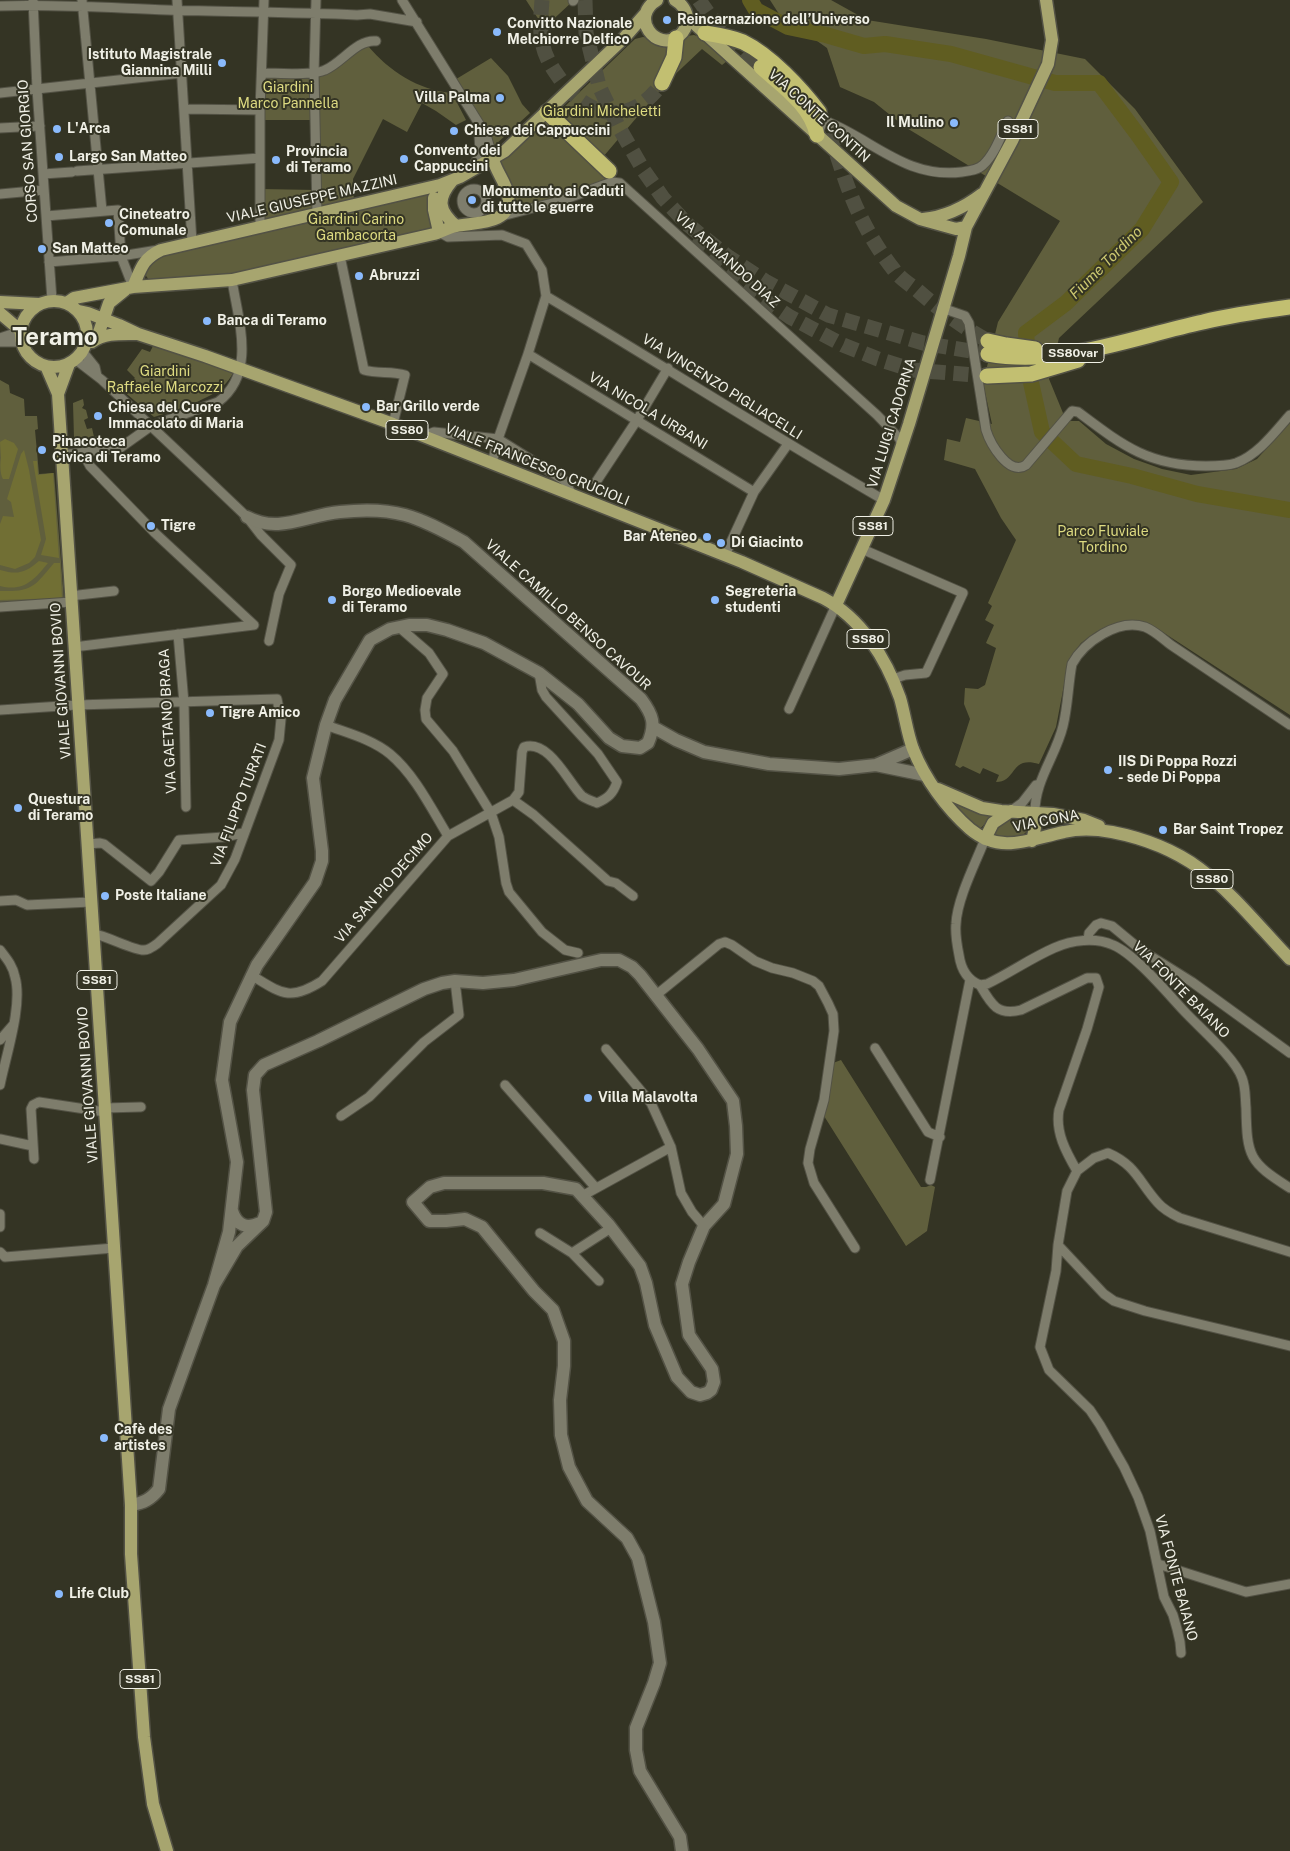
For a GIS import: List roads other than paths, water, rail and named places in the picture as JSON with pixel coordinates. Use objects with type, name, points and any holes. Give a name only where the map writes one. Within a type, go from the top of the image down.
[{"type":"highway","points":[[703,31],[729,37],[752,47],[776,66],[819,112]]},
{"type":"highway","points":[[662,83],[674,57],[680,34]]},
{"type":"highway","points":[[761,67],[808,113],[815,124],[817,135]]},
{"type":"highway","points":[[547,112],[608,171]]},
{"type":"highway","points":[[990,376],[1023,375],[1051,369],[1126,342],[1204,322],[1290,307]]},
{"type":"highway","points":[[993,349],[1042,350],[1126,342]]},
{"type":"main road","name":"VIALE GIUSEPPE MAZZINI","points":[[82,352],[104,319],[109,303],[130,288],[150,255],[161,250],[192,242],[446,183],[489,161],[505,151],[547,112],[624,38],[646,13],[651,4],[657,0]]},
{"type":"main road","name":"SS81","points":[[984,193],[1012,141],[1048,64],[1052,40],[1046,0]]},
{"type":"main road","points":[[680,2],[687,17],[680,34]]},
{"type":"main road","points":[[646,13],[645,22],[652,35]]},
{"type":"main road","name":"VIA CONTE CONTIN","points":[[687,17],[896,206],[920,219],[961,226]]},
{"type":"main road","points":[[624,38],[646,33],[663,40],[680,34],[703,31]]},
{"type":"main road","points":[[67,303],[74,298],[130,288],[232,280],[340,256],[439,232],[456,226],[481,223],[502,216],[509,204],[506,186],[489,161]]},
{"type":"main road","points":[[446,183],[441,208],[447,218],[456,226]]},
{"type":"main road","points":[[439,232],[434,210],[434,199],[446,183]]},
{"type":"main road","points":[[920,219],[956,209],[970,203],[984,193]]},
{"type":"main road","points":[[961,226],[984,193]]},
{"type":"main road","name":"SS81","points":[[956,209],[967,212],[961,226],[949,224],[948,218],[956,209]]},
{"type":"main road","name":"VIA LUIGI CADORNA","points":[[836,604],[884,500],[909,424],[962,244],[961,226]]},
{"type":"main road","points":[[143,264],[144,274],[157,285]]},
{"type":"main road","points":[[0,313],[21,336],[30,357],[46,366],[58,367],[82,352],[87,327],[79,311],[67,303],[52,300],[39,304],[28,312],[21,336]]},
{"type":"main road","points":[[0,302],[39,304]]},
{"type":"main road","name":"VIALE FRANCESCO CRUCIOLI","points":[[79,311],[104,319],[138,334],[205,356],[393,424],[781,578],[836,604]]},
{"type":"main road","name":"VIALE FRANCESCO CRUCIOLI","points":[[82,352],[109,335],[138,334]]},
{"type":"main road","name":"SS81","points":[[58,394],[82,352]]},
{"type":"main road","name":"SS81","points":[[46,366],[58,394]]},
{"type":"main road","name":"VIALE GIOVANNI BOVIO","points":[[58,394],[131,1505]]},
{"type":"main road","name":"VIALE CAMILLO BENSO CAVOUR","points":[[247,517],[258,523],[279,525],[338,512],[382,511],[413,516],[435,526],[464,542],[641,699],[650,712],[653,727]]},
{"type":"main road","name":"SS80","points":[[836,604],[859,626],[876,649],[893,679],[913,749],[925,775],[965,824],[985,839]]},
{"type":"main road","points":[[131,1505],[142,1504],[152,1498],[160,1489],[169,1409],[214,1286],[229,1232],[237,1162],[223,1089],[222,1070],[230,1022],[251,975],[315,882],[322,861],[322,851],[313,778],[326,725],[335,700],[370,640],[378,634],[399,627],[420,624],[447,630],[484,643],[538,673],[578,704],[609,738],[622,746],[640,748],[648,743],[653,727],[676,740],[704,752],[769,764],[839,769],[876,765],[913,749]]},
{"type":"main road","points":[[876,765],[925,775]]},
{"type":"main road","name":"SS80","points":[[934,787],[982,808],[1010,811]]},
{"type":"main road","points":[[985,839],[993,823],[1010,811]]},
{"type":"main road","name":"VIA CONA","points":[[1010,811],[1053,814],[1076,818],[1174,852],[1200,869],[1290,959]]},
{"type":"main road","points":[[1032,841],[1035,828],[1035,814]]},
{"type":"main road","name":"VIA CONA","points":[[985,839],[1005,844],[1016,844],[1082,829],[1113,832]]},
{"type":"main road","points":[[214,1286],[243,1232],[263,1221],[266,1212],[253,1090],[255,1075],[264,1065],[442,982],[483,983],[514,980],[601,960],[619,960],[632,967],[666,1008],[698,1049],[733,1101],[737,1154],[724,1204],[704,1226],[682,1284],[689,1335],[712,1369],[714,1382],[707,1394],[700,1395],[691,1392],[677,1378],[655,1325],[646,1283],[640,1266],[611,1228],[576,1189],[542,1183],[444,1183],[430,1187],[413,1202],[429,1221],[465,1219],[482,1227],[534,1291],[552,1310],[564,1341],[560,1409],[562,1436],[570,1467],[587,1501],[627,1538],[638,1558],[654,1622],[660,1663],[636,1728],[636,1750],[640,1771],[680,1837],[682,1851]]},
{"type":"main road","points":[[232,1211],[243,1232]]},
{"type":"main road","points":[[229,1232],[238,1226],[243,1232]]},
{"type":"main road","name":"SS81","points":[[131,1505],[132,1564],[144,1737],[153,1804],[167,1851]]},
{"type":"street","points":[[176,0],[192,242]]},
{"type":"street","points":[[229,0],[230,10]]},
{"type":"street","points":[[260,226],[260,110],[264,0]]},
{"type":"street","points":[[316,0],[314,73],[317,214]]},
{"type":"street","points":[[402,0],[486,135],[489,161]]},
{"type":"street","points":[[0,6],[34,2],[130,4],[178,10],[370,14],[416,22]]},
{"type":"street","name":"CORSO SAN GIORGIO","points":[[34,2],[37,89],[44,190],[49,216],[49,262],[52,300]]},
{"type":"street","points":[[83,4],[102,211]]},
{"type":"street","points":[[262,73],[314,73],[325,70],[364,43],[376,41]]},
{"type":"street","points":[[0,93],[182,73]]},
{"type":"street","points":[[184,109],[260,110]]},
{"type":"street","points":[[817,135],[831,123],[894,159],[912,167],[939,173],[971,170],[982,166],[989,159],[1008,121]]},
{"type":"street","points":[[0,128],[40,126]]},
{"type":"street","points":[[471,171],[480,153],[479,134]]},
{"type":"street","points":[[43,174],[260,158]]},
{"type":"street","name":"VIA ARMANDO DIAZ","points":[[502,216],[560,201],[612,182],[620,183],[888,425],[902,444]]},
{"type":"street","points":[[0,194],[44,190]]},
{"type":"street","points":[[49,216],[118,210],[121,256],[130,288]]},
{"type":"street","points":[[439,232],[448,237],[502,235],[526,244],[542,270],[546,296],[498,439],[492,463]]},
{"type":"street","points":[[49,262],[121,256],[161,250]]},
{"type":"street","points":[[340,256],[364,370],[372,373],[395,372],[405,375],[393,424]]},
{"type":"street","points":[[62,455],[120,448],[151,426],[218,402],[229,392],[240,370],[243,352],[232,280]]},
{"type":"street","name":"VIA VINCENZO PIGLIACELLI","points":[[546,296],[668,368],[788,444],[884,500]]},
{"type":"street","points":[[942,308],[965,316],[969,323],[986,430],[990,442],[997,452],[1011,465],[1022,468],[1026,465],[1072,410],[1078,412],[1118,442],[1151,458],[1182,466],[1235,464],[1251,455],[1270,438],[1290,415]]},
{"type":"street","points":[[0,333],[0,338],[21,336]]},
{"type":"street","points":[[0,342],[21,336]]},
{"type":"street","points":[[82,352],[97,376],[247,517],[261,535],[291,565],[279,594],[268,640]]},
{"type":"street","name":"VIA NICOLA URBANI","points":[[528,354],[754,492]]},
{"type":"street","points":[[596,482],[637,420],[668,368]]},
{"type":"street","points":[[888,425],[899,428],[909,424]]},
{"type":"street","points":[[424,436],[434,432],[498,439],[565,481],[572,495]]},
{"type":"street","points":[[724,555],[754,492],[788,444]]},
{"type":"street","points":[[74,647],[254,624],[155,533],[90,466],[83,453]]},
{"type":"street","points":[[862,549],[963,593],[926,673],[904,675],[893,679]]},
{"type":"street","points":[[0,607],[114,592]]},
{"type":"street","points":[[789,709],[836,604]]},
{"type":"street","points":[[399,627],[429,653],[443,674],[427,698],[426,719],[453,751],[491,813],[499,837],[506,884],[509,892],[542,932],[565,950],[578,953]]},
{"type":"street","points":[[1035,814],[1035,802],[1042,776],[1063,727],[1072,664],[1077,655],[1087,645],[1103,634],[1124,627],[1143,627],[1152,631],[1290,725]]},
{"type":"street","name":"VIA GAETANO BRAGA","points":[[178,634],[184,702],[186,807]]},
{"type":"street","points":[[538,673],[542,690],[546,697],[598,754],[617,782],[614,792],[606,799],[597,803],[584,798],[551,756],[539,748],[529,746],[524,747],[522,752],[519,792],[513,800],[534,815],[608,881],[616,883],[633,896]]},
{"type":"street","name":"VIA FILIPPO TURATI","points":[[94,934],[142,951],[150,949],[221,886],[235,859],[243,833],[279,740],[281,719],[277,699],[184,702]]},
{"type":"street","points":[[0,710],[77,705],[184,702]]},
{"type":"street","points":[[326,725],[368,740],[389,753],[407,773],[448,836]]},
{"type":"street","points":[[1010,811],[1027,797],[1042,776]]},
{"type":"street","name":"VIA SAN PIO DECIMO","points":[[251,975],[278,991],[290,995],[308,990],[322,981],[448,836],[513,800]]},
{"type":"street","points":[[88,844],[104,844],[151,880],[159,872],[179,840],[224,837],[243,833]]},
{"type":"street","points":[[985,839],[958,910],[956,924],[960,960],[965,974],[970,980],[980,985],[996,1008],[1003,1012],[1026,1008],[1087,978],[1096,978],[1098,982],[1099,987],[1087,1029],[1058,1110],[1058,1131],[1077,1171],[1094,1158],[1108,1153],[1130,1166],[1158,1203],[1166,1210],[1196,1224],[1290,1252]]},
{"type":"street","points":[[0,901],[16,900],[27,905],[91,902]]},
{"type":"street","points":[[1088,940],[1089,933],[1096,925],[1101,923],[1112,926],[1147,954],[1192,982],[1290,1053]]},
{"type":"street","name":"VIA FONTE BAIANO","points":[[980,985],[987,984],[1004,976],[1067,942],[1088,940],[1114,945],[1133,958],[1234,1065],[1242,1078],[1245,1088],[1246,1128],[1250,1152],[1262,1169],[1290,1188]]},
{"type":"street","points":[[655,996],[719,944],[724,942],[732,945],[755,961],[806,978],[819,986],[833,1014],[834,1031],[824,1100],[808,1157],[809,1169],[814,1183],[855,1248]]},
{"type":"street","points":[[0,950],[11,964],[16,979],[16,1011],[0,1085]]},
{"type":"street","points":[[930,1180],[970,980]]},
{"type":"street","points":[[341,1116],[369,1097],[424,1042],[459,1015],[455,981]]},
{"type":"street","points":[[0,1040],[13,1025]]},
{"type":"street","points":[[875,1048],[928,1132],[940,1137]]},
{"type":"street","points":[[606,1049],[651,1103],[671,1147],[681,1193],[692,1212],[704,1226]]},
{"type":"street","points":[[505,1085],[596,1188]]},
{"type":"street","points":[[34,1159],[31,1109],[36,1102],[105,1110],[141,1106]]},
{"type":"street","points":[[0,1140],[33,1146]]},
{"type":"street","points":[[582,1196],[671,1147]]},
{"type":"street","name":"VIA FONTE BAIANO","points":[[1077,1171],[1068,1191],[1058,1245],[1056,1271],[1040,1347],[1049,1370],[1090,1410],[1124,1467],[1138,1497],[1150,1531],[1164,1597],[1173,1615],[1181,1653]]},
{"type":"street","points":[[0,1214],[0,1227]]},
{"type":"street","points":[[572,1254],[611,1228]]},
{"type":"street","points":[[540,1233],[572,1254],[598,1281]]},
{"type":"street","points":[[1058,1245],[1104,1294],[1114,1301],[1145,1311],[1290,1346]]},
{"type":"street","points":[[0,1252],[5,1256],[27,1256],[114,1248]]},
{"type":"street","points":[[1158,1564],[1246,1592],[1290,1584]]},
{"type":"waterway","name":"Fiume Tordino","points":[[750,0],[756,10],[788,27],[864,46],[885,44],[951,54],[1055,83],[1099,83],[1171,182],[1142,229],[1066,303],[1026,333],[1030,378],[1042,432],[1076,464],[1132,476],[1197,494],[1290,510]]},
{"type":"tunnel","points":[[542,0],[541,35],[546,56],[563,83],[587,105],[600,111],[613,113],[626,111],[639,106],[662,83]]},
{"type":"tunnel","points":[[585,0],[586,33],[599,86],[618,126],[644,171],[663,198],[687,224],[727,256],[765,281],[828,315],[923,343],[988,354]]},
{"type":"tunnel","points":[[699,0],[710,16],[761,67]]},
{"type":"tunnel","points":[[819,112],[858,211],[868,232],[887,261],[896,273],[934,305],[988,341]]},
{"type":"tunnel","points":[[692,241],[762,298],[790,317],[843,345],[913,370],[987,376]]},
{"type":"place","name":"Reincarnazione dell’Universo","points":[[667,20]]},
{"type":"place","name":"Convitto Nazionale Melchiorre Delfico","points":[[497,32]]},
{"type":"place","name":"Istituto Magistrale Giannina Milli","points":[[222,63]]},
{"type":"place","name":"Villa Palma","points":[[500,98]]},
{"type":"place","name":"Il Mulino","points":[[954,123]]},
{"type":"place","name":"L'Arca","points":[[57,129]]},
{"type":"place","name":"Chiesa dei Cappuccini","points":[[454,131]]},
{"type":"place","name":"Largo San Matteo","points":[[59,157]]},
{"type":"place","name":"Convento dei Cappuccini","points":[[404,159]]},
{"type":"place","name":"Provincia di Teramo","points":[[276,160]]},
{"type":"place","name":"Monumento ai Caduti di tutte le guerre","points":[[472,200]]},
{"type":"place","name":"Cineteatro Comunale","points":[[109,223]]},
{"type":"place","name":"San Matteo","points":[[42,249]]},
{"type":"place","name":"Abruzzi","points":[[359,276]]},
{"type":"place","name":"Banca di Teramo","points":[[207,321]]},
{"type":"place","name":"Bar Grillo verde","points":[[366,407]]},
{"type":"place","name":"Chiesa del Cuore Immacolato di Maria","points":[[98,416]]},
{"type":"place","name":"Pinacoteca Civica di Teramo","points":[[42,450]]},
{"type":"place","name":"Tigre","points":[[151,526]]},
{"type":"place","name":"Bar Ateneo","points":[[707,537]]},
{"type":"place","name":"Di Giacinto","points":[[721,543]]},
{"type":"place","name":"Borgo Medioevale di Teramo","points":[[332,600]]},
{"type":"place","name":"Segreteria studenti","points":[[715,600]]},
{"type":"place","name":"Tigre Amico","points":[[210,713]]},
{"type":"place","name":"IIS Di Poppa Rozzi - sede Di Poppa","points":[[1108,770]]},
{"type":"place","name":"Questura di Teramo","points":[[18,808]]},
{"type":"place","name":"Bar Saint Tropez","points":[[1163,830]]},
{"type":"place","name":"Poste Italiane","points":[[105,896]]},
{"type":"place","name":"Villa Malavolta","points":[[588,1098]]},
{"type":"place","name":"Cafè des artistes","points":[[104,1438]]},
{"type":"place","name":"Life Club","points":[[59,1594]]},
{"type":"district","name":"Teramo","points":[[55,338]]},
{"type":"park label","name":"Giardini Marco Pannella","points":[[288,96]]},
{"type":"park label","name":"Giardini Micheletti","points":[[602,112]]},
{"type":"park label","name":"Giardini Carino Gambacorta","points":[[356,228]]},
{"type":"park label","name":"Giardini Raffaele Marcozzi","points":[[165,380]]},
{"type":"park label","name":"Parco Fluviale Tordino","points":[[1103,540]]}]
